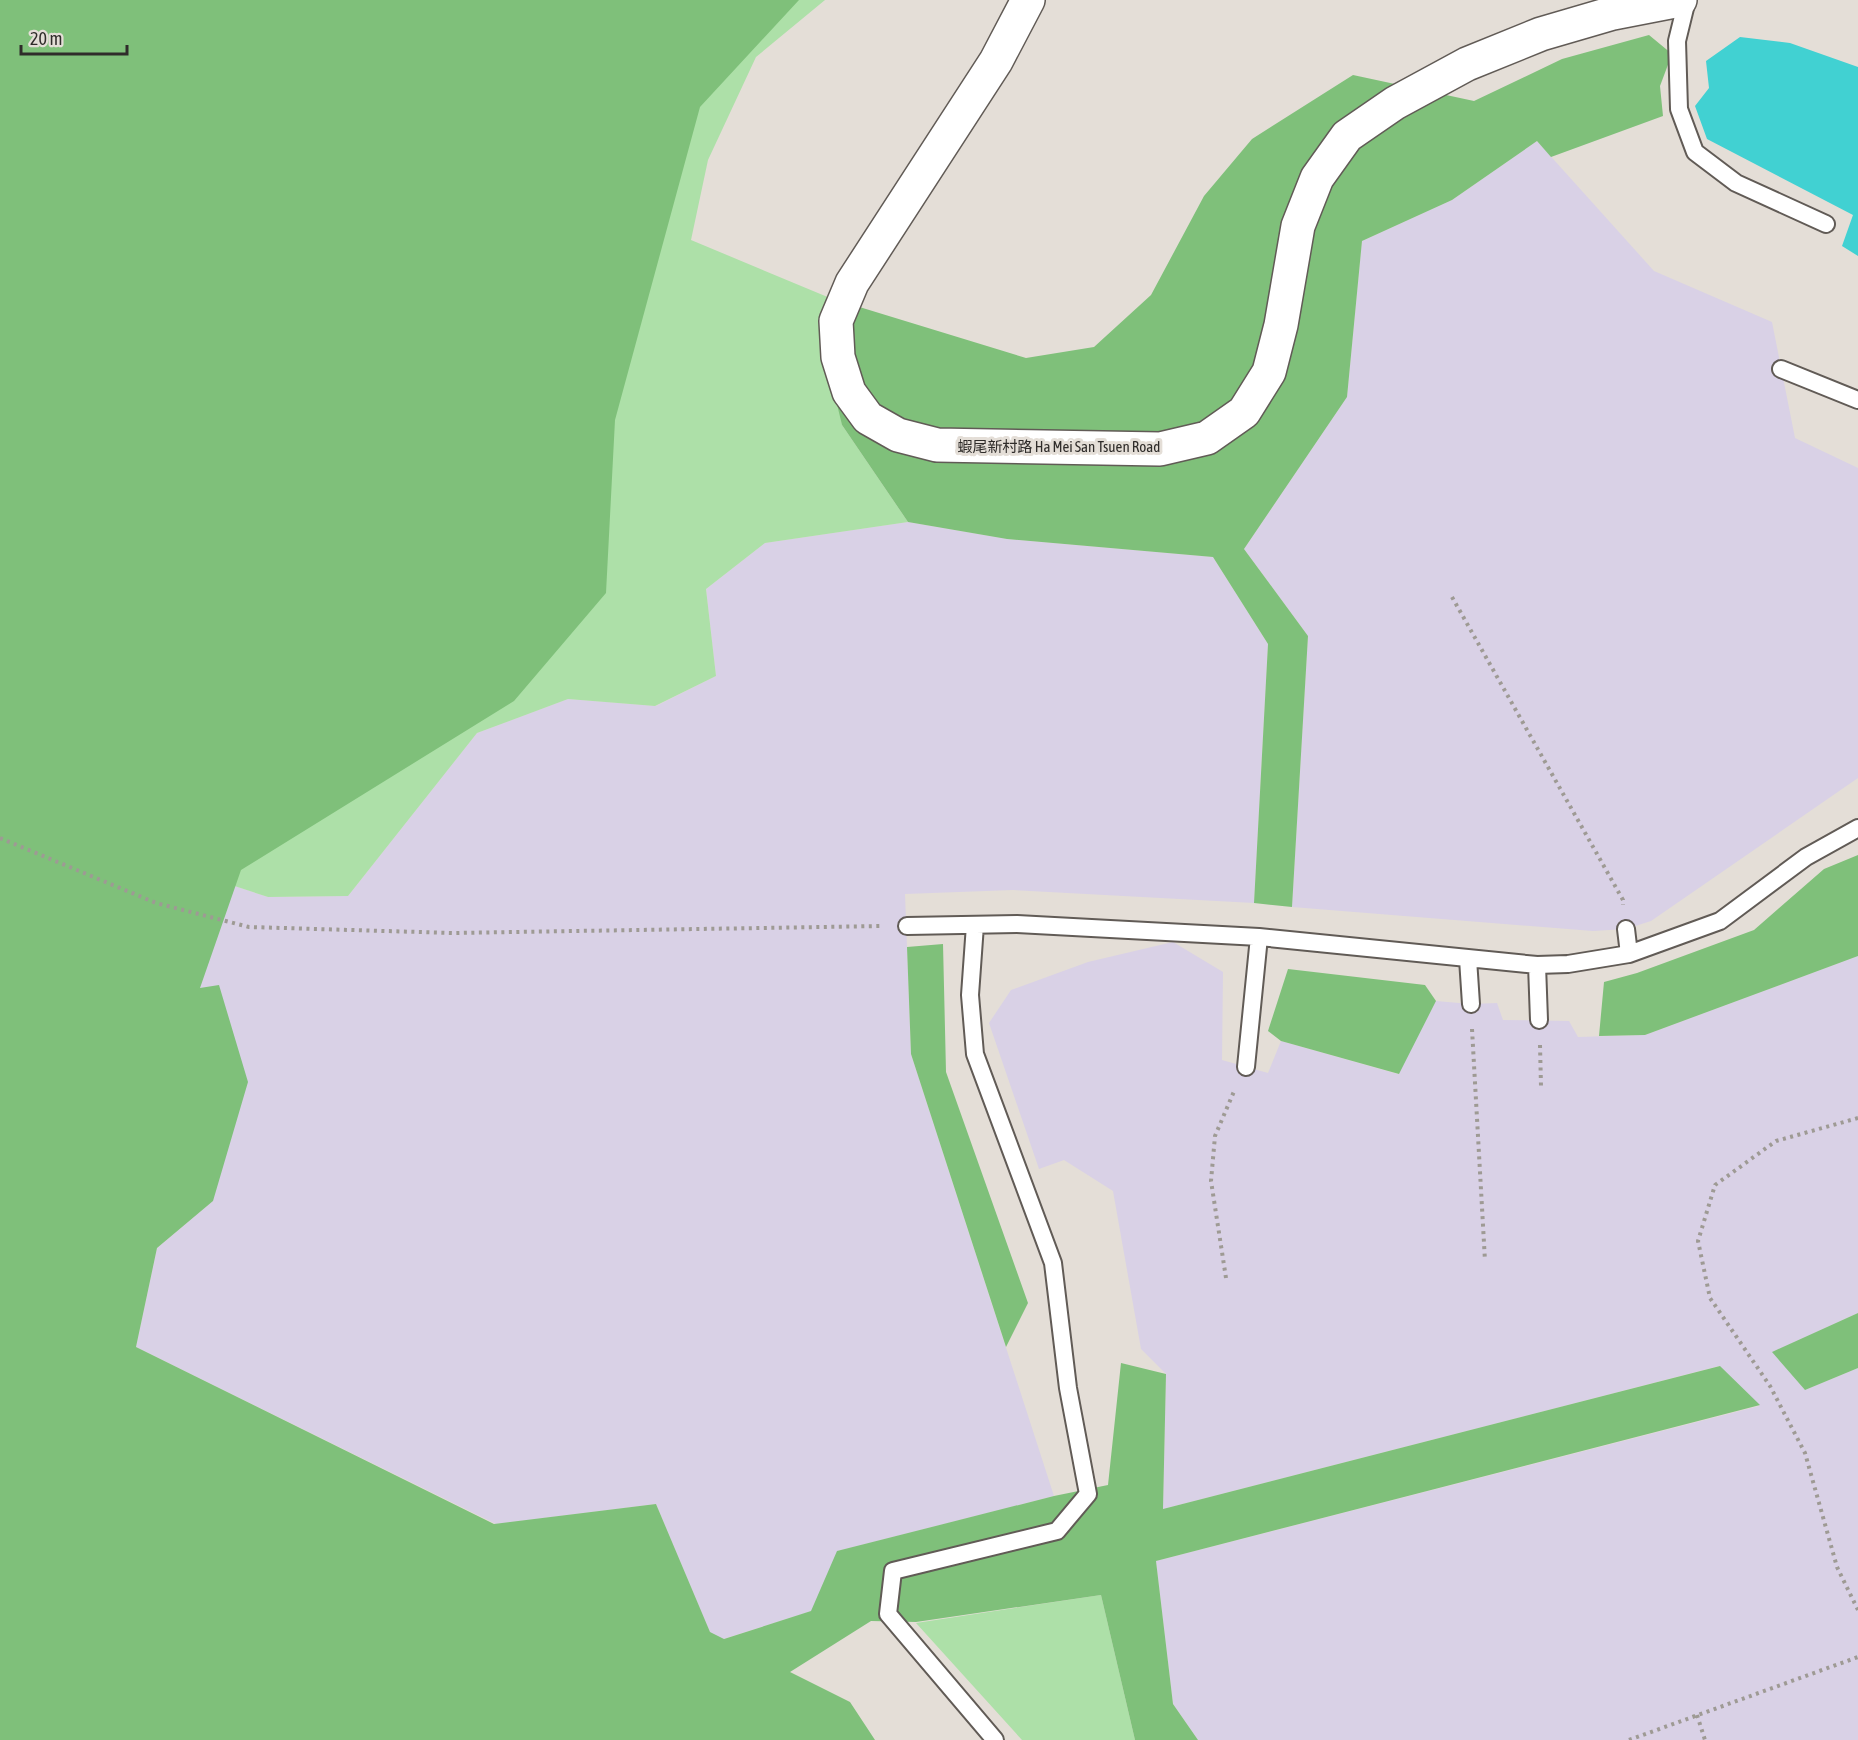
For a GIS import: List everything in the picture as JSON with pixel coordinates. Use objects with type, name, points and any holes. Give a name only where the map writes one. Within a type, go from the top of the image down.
[{"type":"street","name":"蝦尾新村路 Ha Mei San Tsuen Road","points":[[1028,0],[996,61],[852,283],[836,321],[838,357],[849,392],[868,418],[898,435],[937,446],[1160,449],[1207,438],[1244,412],[1269,372],[1281,325],[1298,226],[1317,178],[1347,136],[1395,103],[1467,64],[1541,34],[1614,13],[1680,0]]},
{"type":"lane","points":[[1687,0],[1677,41],[1679,109],[1695,152],[1736,183],[1826,224]]},
{"type":"lane","points":[[1781,369],[1858,400]]},
{"type":"lane","points":[[907,926],[1017,924],[1259,937],[1468,959],[1537,965],[1568,964],[1629,954],[1720,921],[1806,857],[1858,828]]},
{"type":"lane","points":[[975,925],[970,995],[975,1053],[1053,1263],[1068,1388],[1088,1494],[1057,1531],[893,1571],[888,1614],[995,1740]]},
{"type":"lane","points":[[1626,929],[1629,954]]},
{"type":"lane","points":[[1246,1067],[1259,937]]},
{"type":"lane","points":[[1468,959],[1471,1004]]},
{"type":"lane","points":[[1537,965],[1539,1020]]},
{"type":"path","points":[[1452,597],[1623,900],[1626,929]]},
{"type":"path","points":[[0,838],[156,903],[249,927],[453,933],[907,926]]},
{"type":"path","points":[[1471,1004],[1485,1261]]},
{"type":"path","points":[[1539,1020],[1541,1086]]},
{"type":"path","points":[[1226,1278],[1211,1181],[1215,1136],[1246,1067]]},
{"type":"path","points":[[1858,1118],[1776,1141],[1715,1185],[1698,1241],[1710,1298],[1770,1386],[1805,1453],[1837,1567],[1858,1610]]},
{"type":"path","points":[[1629,1740],[1858,1657]]},
{"type":"path","points":[[1697,1715],[1705,1740]]},
{"type":"shaded area","points":[[1537,141],[1654,271],[1772,322],[1795,438],[1858,468],[1858,778],[1651,921],[1626,929],[1593,931],[1292,907],[1308,636],[1244,549],[1347,397],[1362,241],[1452,200]]},
{"type":"shaded area","points":[[908,522],[1007,539],[1213,557],[1268,644],[1254,903],[1013,890],[905,894],[911,1054],[1054,1496],[838,1551],[812,1611],[714,1642],[656,1504],[496,1524],[136,1347],[157,1248],[213,1201],[177,993],[0,800],[210,878],[268,897],[348,896],[477,733],[568,699],[656,706],[716,676],[706,589],[765,543]]},
{"type":"shaded area","points":[[1173,942],[1223,972],[1222,1060],[1268,1073],[1281,1041],[1398,1074],[1436,1001],[1471,1004],[1497,1003],[1503,1020],[1569,1021],[1578,1037],[1645,1035],[1858,956],[1858,1313],[1773,1352],[1805,1390],[1858,1368],[1858,1740],[1198,1740],[1173,1704],[1156,1561],[1759,1406],[1719,1366],[1163,1509],[1166,1374],[1141,1349],[1113,1191],[1064,1160],[1039,1169],[989,1023],[1011,990],[1088,962]]},
{"type":"green space","points":[[0,0],[799,0],[700,107],[615,420],[606,593],[514,701],[241,870],[200,988],[219,985],[248,1082],[213,1201],[157,1248],[136,1347],[494,1524],[656,1504],[710,1632],[724,1639],[811,1611],[837,1551],[1054,1496],[1108,1485],[1121,1363],[1166,1374],[1163,1509],[1720,1366],[1760,1405],[1156,1561],[1173,1704],[1198,1740],[1135,1740],[1101,1595],[916,1622],[871,1621],[790,1672],[850,1702],[875,1740],[0,1740]]},
{"type":"green space","points":[[628,0],[825,0],[756,57],[708,160],[691,240],[830,298],[842,425],[908,522],[765,543],[706,589],[716,676],[655,706],[568,699],[477,733],[348,896],[268,897],[210,878]]},
{"type":"green space","points":[[1649,35],[1672,54],[1660,86],[1663,116],[1551,157],[1537,141],[1452,200],[1362,241],[1347,397],[1244,549],[1308,636],[1292,907],[1254,903],[1268,644],[1213,557],[1007,539],[908,522],[842,425],[824,350],[830,298],[1026,358],[1094,347],[1151,295],[1204,196],[1252,139],[1353,75],[1474,101],[1562,59]]},
{"type":"green space","points":[[1858,855],[1858,956],[1645,1035],[1599,1036],[1604,982],[1637,973],[1754,930],[1824,869]]},
{"type":"green space","points":[[943,944],[946,1072],[1028,1303],[1006,1347],[911,1054],[907,947]]},
{"type":"green space","points":[[1288,969],[1425,985],[1436,1001],[1399,1074],[1281,1041],[1268,1031]]},
{"type":"green space","points":[[1858,1313],[1858,1368],[1805,1390],[1772,1352]]},
{"type":"green space","points":[[1101,1595],[1135,1740],[1022,1740],[916,1623]]},
{"type":"water","points":[[1740,37],[1790,43],[1858,67],[1858,256],[1842,246],[1853,215],[1707,139],[1695,106],[1709,88],[1706,61]]}]
